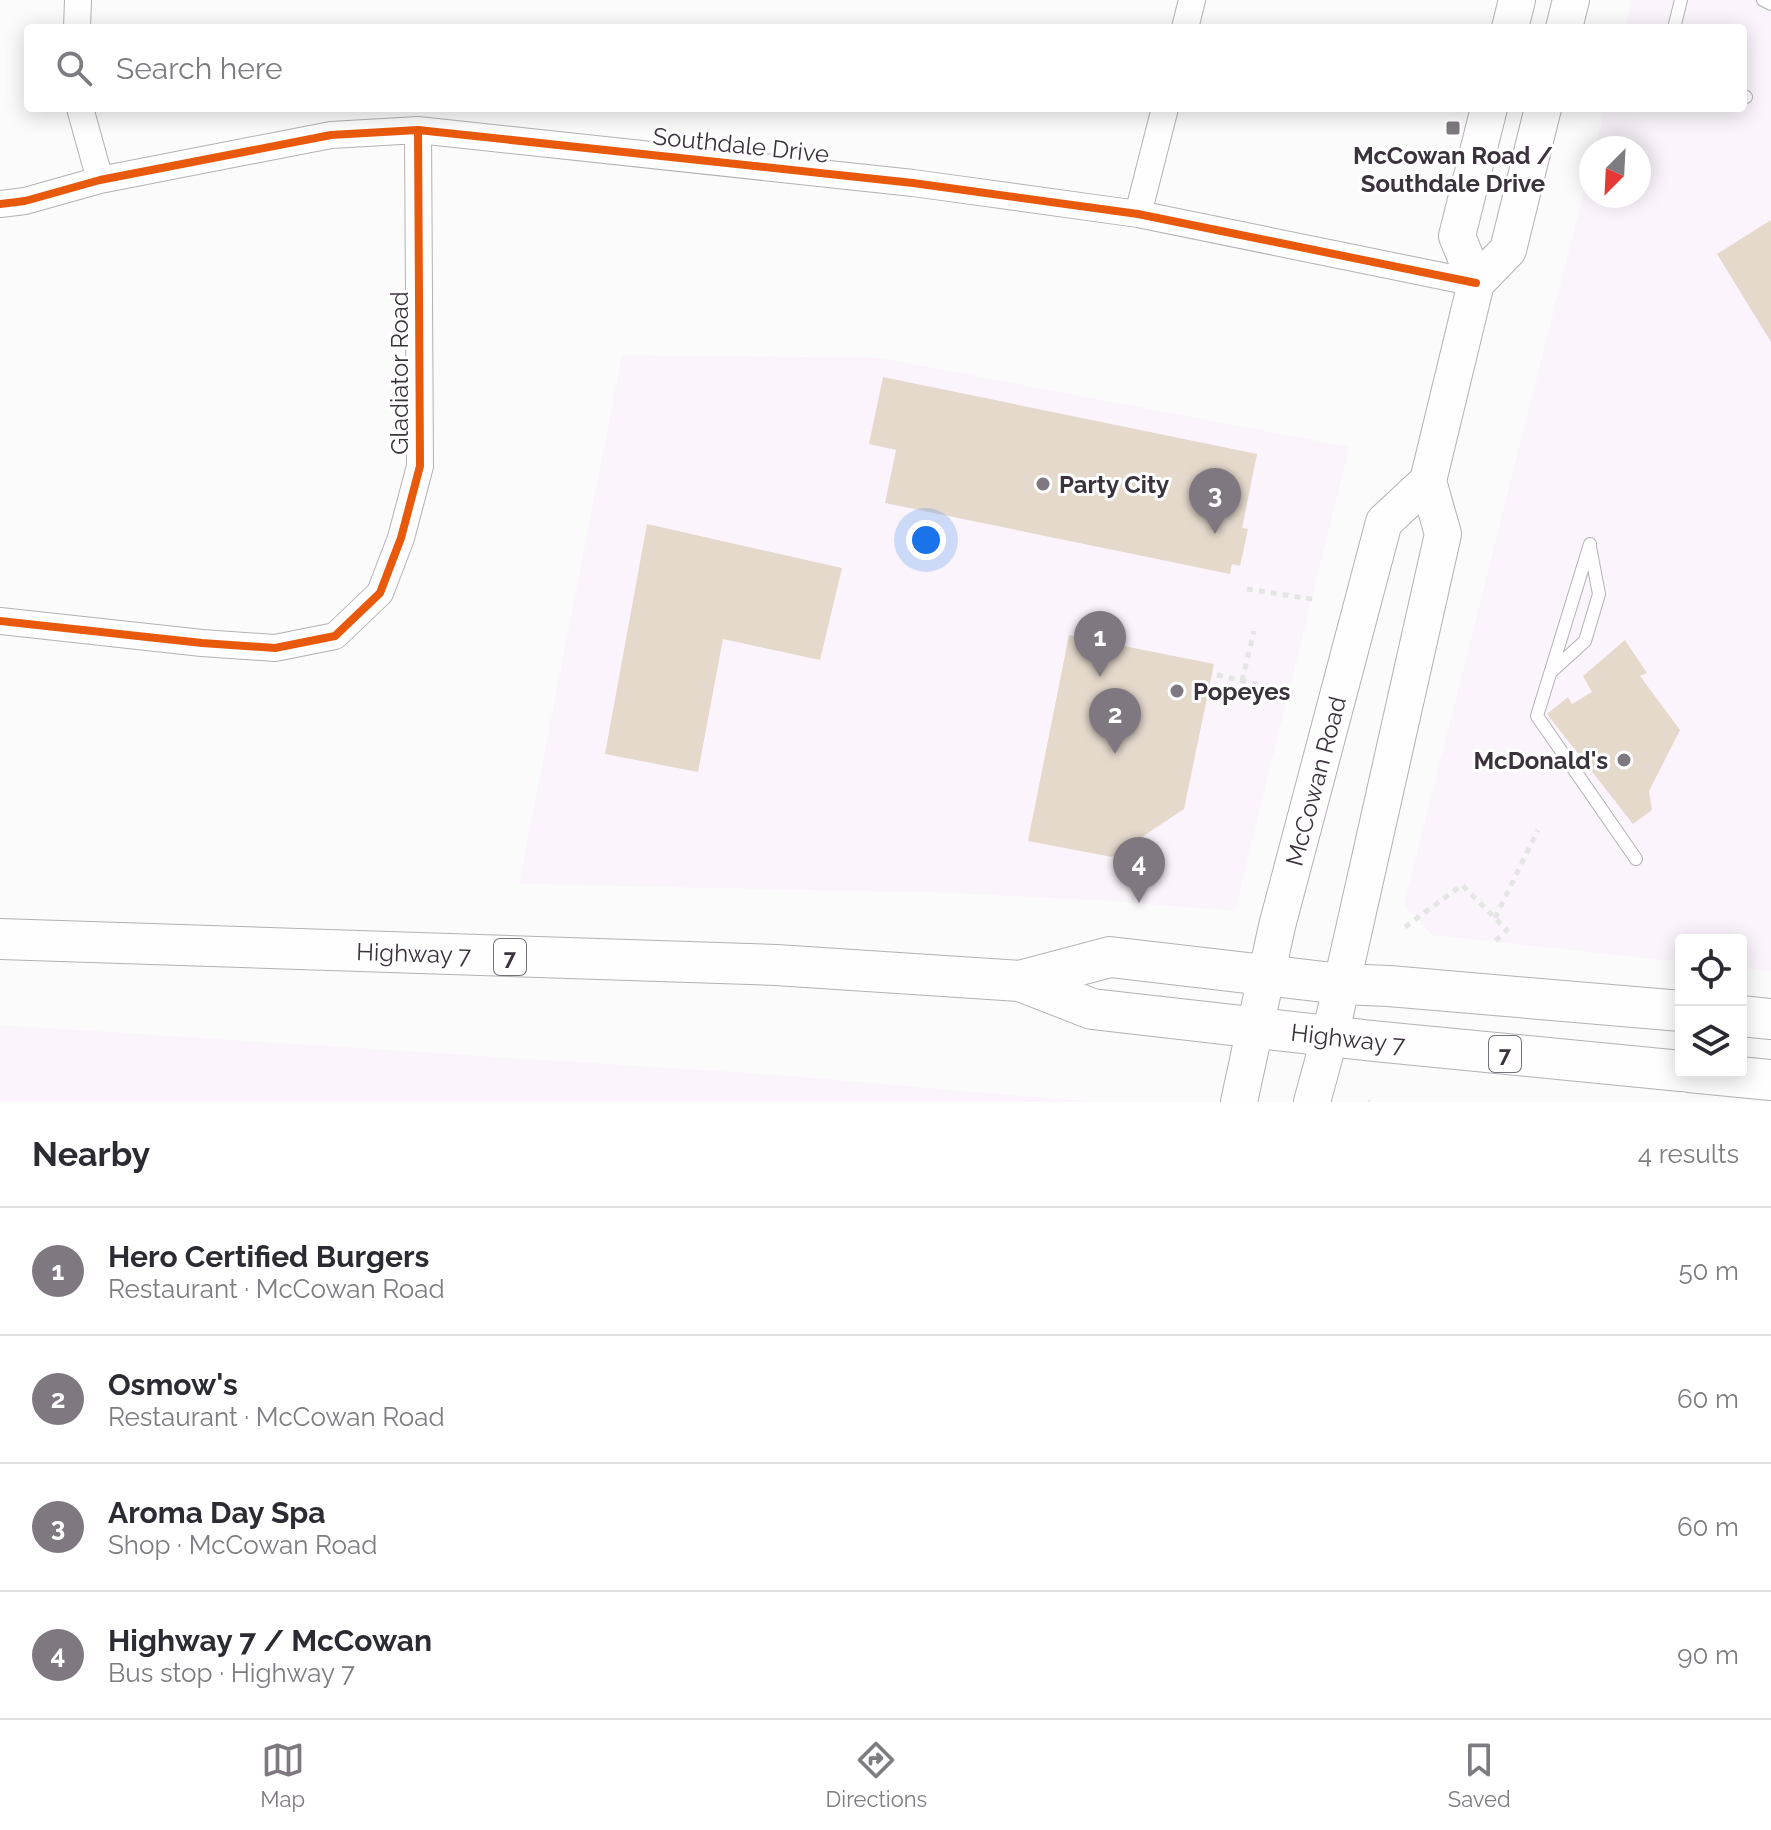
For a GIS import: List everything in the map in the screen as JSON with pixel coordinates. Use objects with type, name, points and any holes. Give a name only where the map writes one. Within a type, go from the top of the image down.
[{"type":"main road","points":[[1511,24],[1517,0]]},
{"type":"main road","points":[[1565,24],[1571,0]]},
{"type":"main road","points":[[1476,283],[1457,236],[1488,112]]},
{"type":"main road","points":[[1312,1102],[1330,1036],[1443,534],[1428,481],[1476,283],[1508,250],[1542,112]]},
{"type":"main road","name":"McCowan Road","points":[[1239,1102],[1266,974],[1384,522],[1428,481]]},
{"type":"main road","name":"Highway 7","points":[[0,939],[776,965],[1020,981],[1092,1009],[1675,1070]]},
{"type":"main road","name":"Highway 7","points":[[1020,981],[1110,957],[1341,984],[1675,1010]]},
{"type":"main road","points":[[1747,1017],[1771,1019]]},
{"type":"main road","points":[[1747,1078],[1771,1080]]},
{"type":"street","points":[[77,24],[78,0]]},
{"type":"street","points":[[1186,24],[1192,0]]},
{"type":"street","points":[[81,112],[100,180]]},
{"type":"street","points":[[1138,214],[1164,112]]},
{"type":"street","name":"Southdale Drive","points":[[0,204],[25,201],[100,180],[331,135],[418,130],[913,183],[1138,214],[1476,283]]},
{"type":"street","name":"Gladiator Road","points":[[0,621],[275,648],[335,636],[380,593],[401,538],[420,466],[418,130]]},
{"type":"lane","points":[[1675,24],[1681,0]]},
{"type":"lane","points":[[1763,0],[1771,4]]},
{"type":"lane","points":[[1551,672],[1585,641],[1589,629],[1599,594],[1590,544],[1537,716],[1636,859]]},
{"type":"path","points":[[1247,589],[1318,600]]},
{"type":"path","points":[[1242,681],[1254,631]]},
{"type":"path","points":[[1217,675],[1295,693]]},
{"type":"path","points":[[1495,918],[1538,830]]},
{"type":"path","points":[[1405,927],[1462,885],[1507,930],[1492,944]]},
{"type":"shaded area","points":[[1632,0],[1771,0],[1771,971],[1747,969],[1747,934],[1675,934],[1675,961],[1432,935],[1404,905],[1580,208],[1651,208],[1651,136],[1598,136],[1604,112],[1747,112],[1747,24],[1626,24]]},
{"type":"shaded area","points":[[622,355],[881,358],[1349,447],[1235,911],[953,893],[519,884]]},
{"type":"shaded area","points":[[0,1025],[778,1075],[1096,1102],[0,1102]]},
{"type":"building","points":[[1771,220],[1771,342],[1717,254]]},
{"type":"building","points":[[883,377],[1257,454],[1242,528],[1248,529],[1240,566],[1232,564],[1230,574],[885,503],[896,450],[869,444]]},
{"type":"building","points":[[647,524],[842,568],[820,660],[723,639],[698,772],[605,754]]},
{"type":"building","points":[[1069,635],[1214,664],[1184,809],[1112,857],[1028,841]]},
{"type":"building","name":"McDonald's","points":[[1625,640],[1647,673],[1640,676],[1680,730],[1649,791],[1652,810],[1633,824],[1547,714],[1568,697],[1572,704],[1592,692],[1583,676]]},
{"type":"cycle path","points":[[0,204],[25,201],[100,180],[331,135],[418,130],[913,183],[1138,214],[1476,283]]},
{"type":"cycle path","points":[[0,621],[275,648],[335,636],[380,593],[401,538],[420,466],[418,130]]},
{"type":"place","name":"McCowan Road / Southdale Drive","points":[[1453,128]]},
{"type":"place","name":"Party City","points":[[1043,484]]},
{"type":"place","name":"Aroma Day Spa","points":[[1215,534]]},
{"type":"place","name":"Hero Certified Burgers","points":[[1100,677]]},
{"type":"place","name":"Popeyes","points":[[1177,691]]},
{"type":"place","name":"Osmow's","points":[[1115,754]]},
{"type":"place","name":"McDonald's","points":[[1624,760]]},
{"type":"place","name":"Highway 7 / McCowan","points":[[1139,903]]}]
